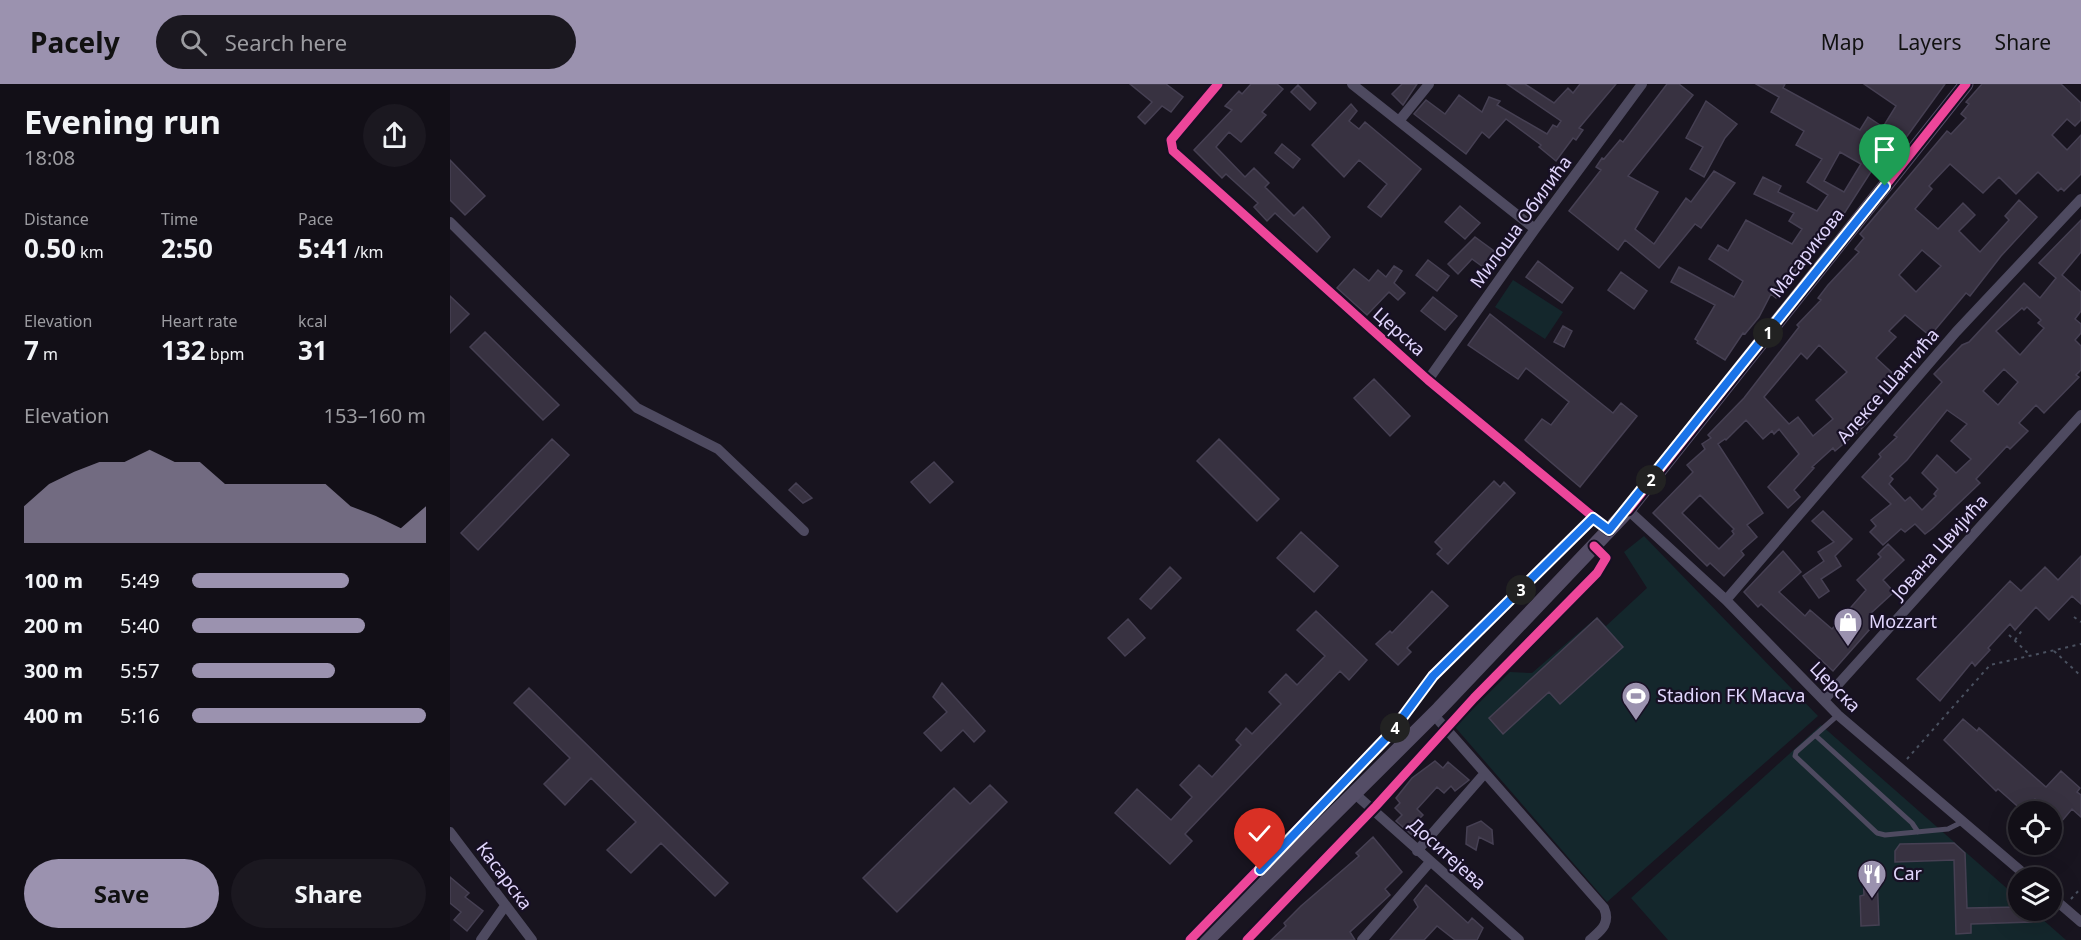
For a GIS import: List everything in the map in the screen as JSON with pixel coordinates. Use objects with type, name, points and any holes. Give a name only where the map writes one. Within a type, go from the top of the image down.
[{"type":"main road","name":"Масарикова","points":[[1208,940],[1433,714],[1628,510],[1966,84]]},
{"type":"street","points":[[1352,84],[1535,229]]},
{"type":"street","points":[[1399,121],[1429,84]]},
{"type":"street","name":"Милоша Обилића","points":[[1428,380],[1642,84]]},
{"type":"street","name":"Церска","points":[[1211,86],[1171,140],[1173,151],[1428,380],[1609,530]]},
{"type":"street","name":"Алексе Шантића","points":[[1726,600],[1956,332],[2081,199]]},
{"type":"street","points":[[450,222],[637,408],[718,449],[804,531]]},
{"type":"street","name":"Јована Цвијића","points":[[1824,700],[2081,415]]},
{"type":"street","name":"Церска","points":[[1628,510],[1726,600],[1838,715],[2016,867]]},
{"type":"street","points":[[1433,714],[1604,909],[1607,916],[1605,925],[1590,940]]},
{"type":"street","points":[[1417,851],[1485,773]]},
{"type":"street","name":"Доситејева","points":[[1354,793],[1519,940]]},
{"type":"street","name":"Касарска","points":[[450,832],[532,940]]},
{"type":"street","points":[[1362,940],[1430,862]]},
{"type":"street","points":[[481,940],[505,906]]},
{"type":"street","points":[[2064,907],[2081,922]]},
{"type":"lane","points":[[1838,715],[1796,752],[1795,756],[1877,833],[1886,835],[1948,829],[1964,822]]},
{"type":"lane","points":[[1815,735],[1912,823],[1918,832]]},
{"type":"path","points":[[2074,617],[2081,622]]},
{"type":"path","points":[[2014,640],[2023,629]]},
{"type":"path","points":[[2009,635],[2031,656]]},
{"type":"path","points":[[1899,767],[1990,665],[2081,644]]},
{"type":"path","points":[[2054,651],[2081,675]]},
{"type":"path","points":[[2064,907],[2081,888]]},
{"type":"green space","points":[[1513,280],[1563,312],[1545,339],[1495,307]]},
{"type":"green space","name":"Stadion FK Macva","points":[[1644,536],[1818,716],[1607,902],[1455,727],[1510,672],[1532,673],[1597,617],[1606,626],[1647,588],[1624,552]]},
{"type":"green space","points":[[1821,725],[2008,889],[2008,921],[2044,921],[2066,940],[1668,940],[1631,898]]},
{"type":"building","points":[[1130,84],[1166,84],[1183,97],[1171,112],[1162,106],[1145,124],[1138,117],[1152,102]]},
{"type":"building","points":[[1251,84],[1277,84],[1283,89],[1262,112],[1266,115],[1241,142],[1229,132],[1216,147],[1245,177],[1254,168],[1269,183],[1265,187],[1294,216],[1303,207],[1330,237],[1317,252],[1275,213],[1267,221],[1254,207],[1258,203],[1226,174],[1222,178],[1194,150],[1232,110],[1225,106],[1239,91],[1242,94]]},
{"type":"building","points":[[1402,84],[1417,84],[1403,105],[1392,94]]},
{"type":"building","points":[[1507,84],[1525,84],[1554,103],[1568,88],[1573,93],[1580,84],[1616,84],[1579,128],[1583,130],[1576,140],[1573,138],[1556,161],[1539,147],[1541,145],[1506,119],[1489,138],[1482,132],[1466,154],[1414,114],[1426,100],[1445,114],[1459,95],[1482,112],[1489,97],[1500,101],[1497,105],[1547,134],[1553,125],[1557,127],[1561,121]]},
{"type":"building","points":[[1667,84],[1679,84],[1693,95],[1628,176],[1658,192],[1635,229],[1654,244],[1686,198],[1691,202],[1714,171],[1735,183],[1701,228],[1695,224],[1659,268],[1625,240],[1618,250],[1569,211],[1601,170],[1596,167],[1602,158],[1604,159],[1620,140],[1623,142]]},
{"type":"building","points":[[1756,84],[1785,84],[1783,88],[1860,130],[1868,117],[1883,127],[1896,106],[1864,84],[1945,84],[1879,175],[1872,170],[1840,220],[1836,218],[1814,251],[1811,249],[1776,298],[1771,294],[1759,317],[1745,334],[1743,333],[1725,360],[1697,343],[1695,339],[1715,305],[1671,282],[1679,267],[1734,297],[1743,281],[1709,259],[1718,245],[1728,251],[1746,220],[1792,244],[1802,229],[1789,221],[1794,213],[1754,194],[1763,177],[1781,186],[1778,192],[1817,211],[1828,195],[1807,182],[1822,159],[1796,145],[1804,131],[1771,112],[1779,97]],"holes":[[[1840,152],[1861,164],[1844,192],[1824,181]]]},
{"type":"building","points":[[1982,84],[2061,84],[2081,103],[2081,120],[2075,126],[2067,119],[2052,135],[2067,150],[2081,135],[2081,174],[2064,191],[2061,188],[2058,191],[2038,172],[2016,194],[1999,177],[1983,193],[1950,164],[1929,186],[1932,189],[1915,209],[1938,229],[1963,203],[1975,215],[1959,231],[1980,252],[2009,220],[2005,216],[2019,200],[2037,217],[2001,256],[1970,296],[1966,293],[1930,336],[1905,315],[1889,331],[1896,337],[1876,358],[1899,379],[1887,393],[1884,390],[1864,414],[1870,420],[1835,451],[1833,448],[1812,467],[1814,468],[1794,490],[1800,497],[1788,508],[1768,487],[1799,454],[1779,429],[1774,434],[1772,431],[1763,439],[1746,420],[1726,440],[1718,444],[1763,513],[1747,525],[1757,537],[1741,551],[1744,555],[1724,576],[1710,563],[1707,566],[1653,513],[1693,472],[1687,465],[1705,449],[1702,444],[1711,438],[1708,435],[1744,398],[1799,327],[1797,325],[1821,300],[1818,298],[1828,285],[1859,252],[1855,249],[1864,238],[1860,234],[1947,131],[1951,134],[1966,118],[1961,114],[1969,104],[1966,102]],"holes":[[[1922,250],[1941,266],[1916,292],[1899,275]],[[1819,345],[1847,372],[1816,400],[1833,419],[1813,436],[1798,417],[1789,424],[1764,397],[1801,353],[1807,359]],[[1700,495],[1734,529],[1732,531],[1734,534],[1719,549],[1682,513]]]},
{"type":"building","points":[[1298,85],[1316,103],[1310,110],[1291,92]]},
{"type":"building","points":[[1706,101],[1737,124],[1725,138],[1704,177],[1690,169],[1703,147],[1686,138]]},
{"type":"building","points":[[1351,104],[1357,111],[1349,121],[1359,129],[1365,122],[1421,169],[1381,217],[1368,207],[1387,184],[1359,160],[1344,177],[1312,145]]},
{"type":"building","points":[[1282,144],[1300,159],[1293,168],[1275,153]]},
{"type":"building","points":[[450,160],[485,196],[465,215],[450,200]]},
{"type":"building","points":[[1460,206],[1480,223],[1465,239],[1445,222]]},
{"type":"building","points":[[2081,220],[2081,252],[2062,275],[2081,292],[2081,311],[2075,319],[2081,324],[2081,333],[2075,340],[2081,346],[2081,370],[2076,375],[2079,377],[2044,413],[2036,405],[2019,423],[2028,431],[2010,449],[2007,446],[1976,479],[1980,483],[1933,528],[1925,534],[1915,524],[1905,532],[1901,529],[1883,545],[1870,532],[1876,526],[1871,520],[1891,504],[1862,477],[1881,457],[1879,454],[1897,437],[1894,435],[1942,382],[1934,374],[1962,345],[1969,342],[2024,283],[2040,298],[2056,278],[2039,263]],"holes":[[[2027,307],[2041,320],[2038,323],[2044,328],[2020,355],[1996,331],[2022,308],[2024,310]],[[2004,369],[2018,382],[1998,405],[1983,391]],[[1947,410],[1967,424],[1951,441],[1971,459],[1956,473],[1937,455],[1922,473],[1938,489],[1934,494],[1936,496],[1922,510],[1910,497],[1905,501],[1889,484],[1893,479],[1890,476],[1907,460]]]},
{"type":"building","points":[[1475,237],[1494,251],[1483,267],[1472,259],[1458,274],[1448,264]]},
{"type":"building","points":[[1428,260],[1449,276],[1437,291],[1416,275]]},
{"type":"building","points":[[1538,261],[1573,288],[1562,303],[1526,277]]},
{"type":"building","points":[[1394,266],[1402,271],[1394,283],[1405,293],[1398,300],[1389,292],[1367,315],[1337,288],[1354,269],[1369,281],[1378,270],[1386,277]]},
{"type":"building","points":[[1621,272],[1647,291],[1634,309],[1608,290]]},
{"type":"building","points":[[450,296],[469,314],[450,333]]},
{"type":"building","points":[[1433,297],[1457,316],[1445,330],[1421,311]]},
{"type":"building","points":[[1490,314],[1613,413],[1621,403],[1637,416],[1580,487],[1525,440],[1542,419],[1551,425],[1569,402],[1526,368],[1518,379],[1468,345]]},
{"type":"building","points":[[1563,326],[1572,331],[1564,347],[1554,342]]},
{"type":"building","points":[[485,332],[559,405],[543,420],[470,347]]},
{"type":"building","points":[[1374,379],[1410,416],[1390,436],[1354,398]]},
{"type":"building","points":[[552,439],[569,455],[478,550],[461,533]]},
{"type":"building","points":[[1219,439],[1279,499],[1257,521],[1197,461]]},
{"type":"building","points":[[934,462],[953,482],[930,503],[911,482]]},
{"type":"building","points":[[1494,481],[1500,487],[1504,482],[1515,493],[1448,564],[1437,554],[1442,549],[1435,542]]},
{"type":"building","points":[[796,483],[812,498],[803,503],[789,490]]},
{"type":"building","points":[[1823,511],[1852,539],[1835,556],[1841,566],[1821,579],[1829,591],[1819,598],[1803,576],[1824,561],[1818,552],[1834,542],[1812,521]]},
{"type":"building","points":[[1301,532],[1338,566],[1314,592],[1277,558]]},
{"type":"building","points":[[1888,544],[1904,560],[1883,580],[1894,592],[1869,615],[1877,621],[1833,671],[1761,604],[1758,607],[1744,592],[1783,551],[1801,572],[1779,592],[1805,616],[1810,610],[1832,629],[1866,590],[1857,580],[1881,557],[1878,554]]},
{"type":"building","points":[[2081,556],[2081,604],[2072,596],[2049,620],[2036,607],[2015,630],[2010,624],[1988,648],[1990,650],[1975,666],[1972,662],[1940,701],[1917,679],[2010,581],[2021,591],[2045,567],[2058,580]]},
{"type":"building","points":[[1170,567],[1181,578],[1151,609],[1140,599]]},
{"type":"building","points":[[1432,591],[1448,606],[1407,648],[1411,652],[1398,665],[1376,644],[1390,631],[1392,633]]},
{"type":"building","points":[[1316,611],[1367,660],[1349,680],[1340,671],[1185,834],[1192,841],[1170,864],[1115,813],[1137,789],[1171,820],[1192,797],[1180,785],[1199,765],[1212,777],[1241,745],[1236,740],[1246,728],[1252,734],[1281,704],[1269,692],[1286,674],[1297,685],[1325,656],[1297,630]]},
{"type":"building","points":[[1597,618],[1623,647],[1560,704],[1549,692],[1503,734],[1489,718]]},
{"type":"building","points":[[1128,619],[1145,638],[1125,656],[1108,638]]},
{"type":"building","points":[[942,683],[985,731],[974,742],[963,730],[941,751],[924,733],[947,712],[933,697]]},
{"type":"building","points":[[529,688],[728,883],[715,896],[661,843],[631,873],[607,850],[636,822],[591,778],[565,805],[544,784],[570,758],[514,703]]},
{"type":"building","points":[[1963,719],[1977,731],[1979,728],[2046,787],[2061,771],[2080,788],[2077,792],[2081,795],[2081,817],[2072,809],[2062,821],[2062,801],[2037,801],[2035,799],[2033,801],[2012,801],[1998,789],[1996,791],[1944,740]]},
{"type":"building","points":[[1435,761],[1443,768],[1448,762],[1469,780],[1455,791],[1451,786],[1444,793],[1437,787],[1417,809],[1423,815],[1416,822],[1421,826],[1412,835],[1396,821],[1402,815],[1395,808],[1400,803],[1396,798],[1412,778]]},
{"type":"building","points":[[990,785],[1007,802],[897,912],[863,878],[954,788],[970,804]]},
{"type":"building","points":[[1481,821],[1492,830],[1493,844],[1479,837],[1476,850],[1466,844],[1467,827]]},
{"type":"building","points":[[1373,837],[1402,872],[1385,889],[1390,895],[1350,932],[1355,940],[1271,940],[1286,926],[1284,923],[1301,906],[1359,856],[1356,853]]},
{"type":"building","points":[[1954,843],[1965,853],[1967,908],[2008,907],[2008,921],[2032,922],[1971,924],[1971,933],[1956,934],[1954,860],[1895,862],[1895,851],[1900,844]]},
{"type":"building","points":[[1877,876],[1879,925],[1861,926],[1860,896],[1864,895],[1863,877]]},
{"type":"building","points":[[450,877],[469,893],[465,897],[483,911],[467,931],[454,920],[461,912],[450,903]]},
{"type":"building","points":[[1426,885],[1468,923],[1472,918],[1483,928],[1477,940],[1455,940],[1437,926],[1424,940],[1390,940],[1418,907],[1414,900]]},
{"type":"cycle path","points":[[1218,84],[1171,140],[1173,151],[1428,380],[1609,530]]},
{"type":"cycle path","points":[[1628,510],[1966,84]]},
{"type":"cycle path","points":[[1190,940],[1390,734],[1433,676],[1593,518]]},
{"type":"cycle path","points":[[1247,940],[1376,806],[1474,698],[1597,573],[1606,558],[1594,546]]},
{"type":"place","name":"Mozzart","points":[[1848,648]]},
{"type":"place","name":"Stadion FK Macva","points":[[1636,722]]},
{"type":"place","name":"Car","points":[[1872,900]]},
{"type":"route","points":[[1260,870],[1390,734],[1433,676],[1593,518],[1609,530],[1628,510],[1885,186]]}]
